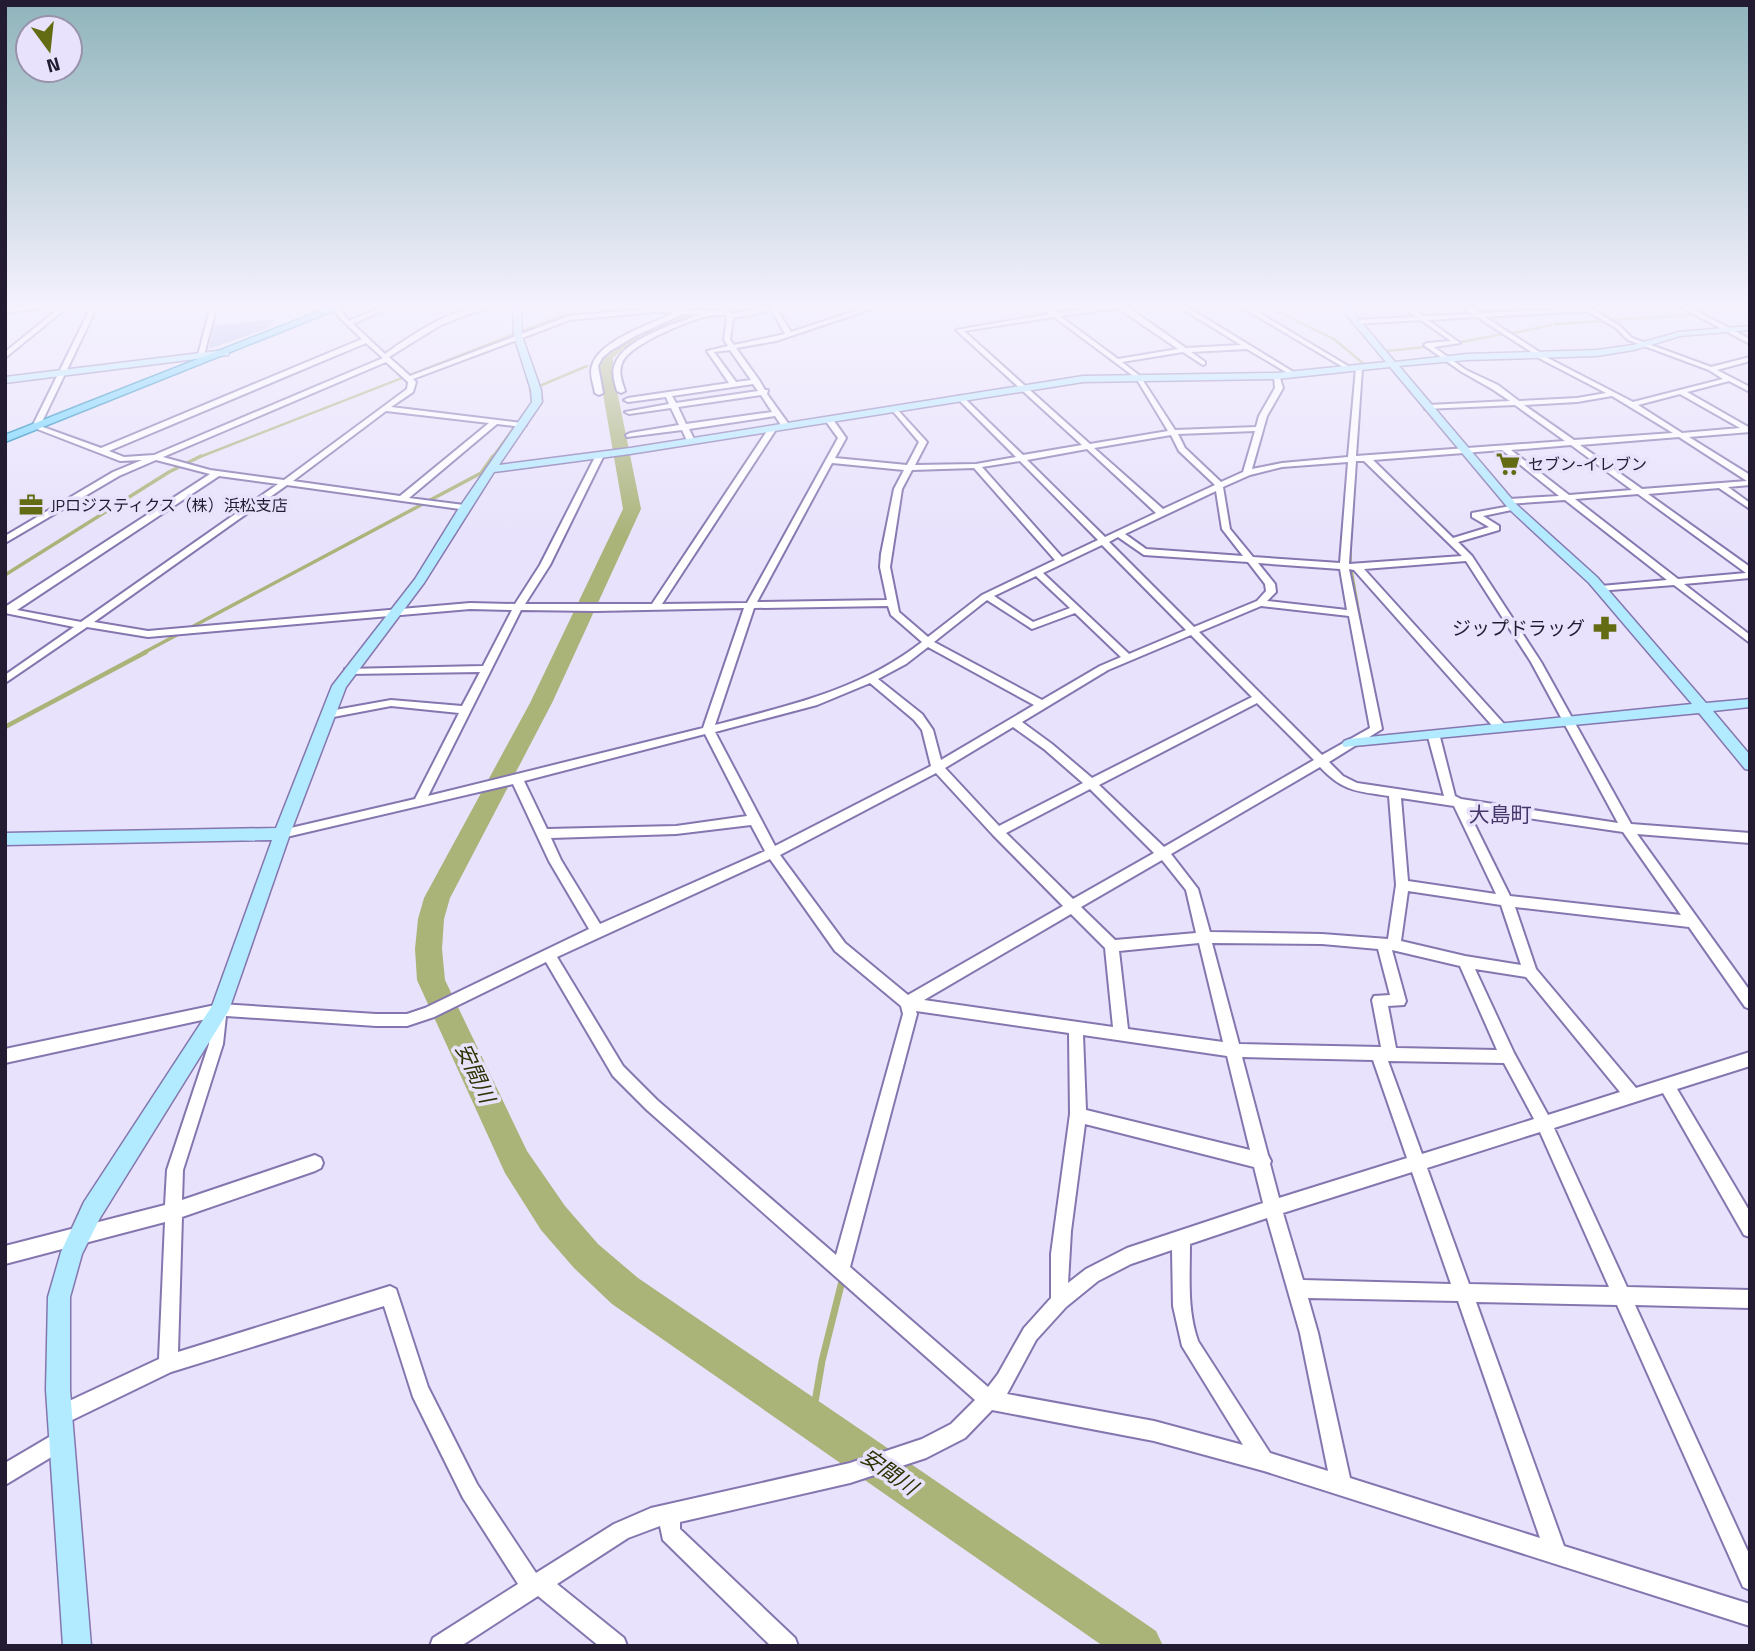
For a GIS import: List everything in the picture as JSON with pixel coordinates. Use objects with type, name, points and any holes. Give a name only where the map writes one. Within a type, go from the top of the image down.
[{"type":"main road","points":[[5,439],[151,382]]},
{"type":"street","points":[[57,382],[36,427],[123,459],[153,457],[218,473],[464,508]]},
{"type":"street","points":[[102,451],[266,382]]},
{"type":"street","points":[[5,540],[116,474],[329,382]]},
{"type":"street","points":[[5,680],[78,628],[88,624],[387,409],[410,390],[413,385],[410,382]]},
{"type":"street","points":[[77,1646],[59,1416],[59,1297],[72,1252],[92,1210],[220,1010],[236,971],[282,834],[339,686],[420,580],[464,508],[537,402],[534,382]]},
{"type":"street","points":[[597,382],[599,393]]},
{"type":"street","points":[[619,382],[621,391]]},
{"type":"street","points":[[628,400],[757,382]]},
{"type":"street","points":[[757,382],[786,426]]},
{"type":"street","points":[[1016,382],[1162,513]]},
{"type":"street","points":[[490,469],[630,451],[1065,382]]},
{"type":"street","points":[[5,1056],[220,1010],[376,1020],[407,1020],[429,1013],[597,931],[772,853],[938,767],[1041,704],[1128,657],[1260,603],[1271,592],[1270,584],[1226,529],[1219,485],[1182,449],[1141,382]]},
{"type":"street","points":[[1247,473],[1258,429],[1279,388],[1278,382]]},
{"type":"street","points":[[907,1003],[1076,907],[1376,729],[1344,566],[1355,382]]},
{"type":"street","points":[[1406,382],[1511,504],[1601,589],[1750,765]]},
{"type":"street","points":[[1483,382],[1515,402],[1750,573]]},
{"type":"street","points":[[1591,382],[1632,404],[1750,481]]},
{"type":"street","points":[[1632,404],[1728,382]]},
{"type":"street","points":[[1680,391],[1749,430]]},
{"type":"street","points":[[629,412],[765,392]]},
{"type":"street","points":[[1428,407],[1577,400],[1614,394]]},
{"type":"street","points":[[668,395],[691,441]]},
{"type":"street","points":[[962,398],[1339,779],[1355,787],[1627,829],[1702,837],[1750,838]]},
{"type":"street","points":[[387,409],[522,425]]},
{"type":"street","points":[[895,409],[923,442],[896,497],[886,554],[894,613],[929,643],[1041,704]]},
{"type":"street","points":[[630,435],[778,413]]},
{"type":"street","points":[[829,420],[842,438],[750,606],[708,729],[772,853],[840,947],[907,1003],[1233,1050],[1508,1057]]},
{"type":"street","points":[[402,499],[495,422]]},
{"type":"street","points":[[655,607],[773,428]]},
{"type":"street","points":[[829,460],[909,468],[976,466],[1174,432],[1258,429]]},
{"type":"street","points":[[5,839],[282,834],[517,779],[813,703],[871,679],[902,662],[987,596],[1247,473],[1282,465],[1352,459],[1749,430]]},
{"type":"street","points":[[1505,449],[1750,640]]},
{"type":"street","points":[[420,800],[518,607],[545,565],[605,454]]},
{"type":"street","points":[[1366,458],[1469,558],[1536,662],[1627,829],[1750,1003]]},
{"type":"street","points":[[976,466],[1061,561]]},
{"type":"street","points":[[7,611],[218,473]]},
{"type":"street","points":[[1452,541],[1496,528],[1475,514],[1511,504],[1750,481]]},
{"type":"street","points":[[1720,485],[1750,508]]},
{"type":"street","points":[[1119,534],[1144,552],[1250,557],[1357,567],[1469,558]]},
{"type":"street","points":[[1357,567],[1501,729]]},
{"type":"street","points":[[1037,572],[1128,657]]},
{"type":"street","points":[[1601,589],[1750,573]]},
{"type":"street","points":[[987,596],[1032,626],[1076,609]]},
{"type":"street","points":[[7,611],[78,625],[88,624],[148,634],[470,606],[596,608],[891,603]]},
{"type":"street","points":[[1260,603],[1353,614]]},
{"type":"street","points":[[349,671],[487,669]]},
{"type":"street","points":[[871,679],[918,717],[928,730],[938,767],[997,832],[1076,907],[1112,946],[1121,1033]]},
{"type":"street","points":[[997,832],[1260,697]]},
{"type":"street","points":[[328,714],[391,703],[467,710]]},
{"type":"street","points":[[1349,744],[1750,703]]},
{"type":"street","points":[[1014,722],[1031,732],[1090,783],[1163,854],[1192,889],[1273,1208],[1309,1333],[1341,1485]]},
{"type":"street","points":[[1434,737],[1450,799],[1458,803],[1506,901],[1530,972],[1632,1095]]},
{"type":"street","points":[[517,779],[555,861],[597,931]]},
{"type":"street","points":[[1395,792],[1402,885],[1389,945],[1399,1001],[1379,1000],[1384,1053],[1417,1164],[1556,1553]]},
{"type":"street","points":[[543,834],[676,830],[753,820]]},
{"type":"street","points":[[1402,885],[1506,901],[1694,922]]},
{"type":"street","points":[[1112,946],[1206,937],[1322,939],[1389,945],[1465,962],[1530,972]]},
{"type":"street","points":[[549,955],[618,1071],[652,1105],[842,1274],[989,1400],[1154,1431],[1264,1461],[1750,1615]]},
{"type":"street","points":[[1465,962],[1508,1057],[1544,1123],[1750,1580]]},
{"type":"street","points":[[842,1274],[910,1014],[907,1003]]},
{"type":"street","points":[[169,1364],[175,1170],[216,1044],[220,1010]]},
{"type":"street","points":[[1060,1301],[1058,1280],[1064,1208],[1078,1115],[1076,1028]]},
{"type":"street","points":[[441,1646],[621,1531],[670,1513],[850,1473],[906,1457],[958,1431],[1005,1381],[1030,1334],[1060,1301],[1092,1275],[1127,1257],[1273,1208],[1750,1059]]},
{"type":"street","points":[[1666,1085],[1750,1228]]},
{"type":"street","points":[[1078,1115],[1263,1161]]},
{"type":"street","points":[[5,1255],[174,1211],[315,1163]]},
{"type":"street","points":[[1181,1238],[1180,1306],[1183,1328],[1191,1346],[1264,1461]]},
{"type":"street","points":[[1296,1289],[1750,1299]]},
{"type":"street","points":[[59,1416],[169,1364],[390,1295],[426,1401],[470,1491],[536,1585],[616,1646]]},
{"type":"street","points":[[5,1475],[61,1440]]},
{"type":"street","points":[[670,1513],[670,1533],[787,1646]]},
{"type":"waterway","points":[[197,458],[392,382]]},
{"type":"waterway","points":[[532,396],[530,390],[549,382]]},
{"type":"waterway","name":"安間川","points":[[608,382],[632,509],[541,703],[437,898],[428,939],[431,980],[516,1162],[553,1218],[586,1256],[625,1291],[1141,1646]]},
{"type":"waterway","points":[[492,458],[517,423]]},
{"type":"waterway","points":[[197,458],[201,456]]},
{"type":"waterway","points":[[143,653],[481,473],[493,456]]},
{"type":"waterway","points":[[5,575],[169,472],[197,458]]},
{"type":"waterway","points":[[1351,535],[1353,495]]},
{"type":"waterway","points":[[1350,548],[1350,561]]},
{"type":"waterway","points":[[1351,570],[1363,638]]},
{"type":"waterway","points":[[5,727],[146,652]]},
{"type":"waterway","points":[[812,1420],[822,1361],[843,1277]]},
{"type":"place","name":"セブン-イレブン","points":[[1508,464]]},
{"type":"place","name":"JPロジスティクス（株）浜松支店","points":[[31,505]]},
{"type":"place","name":"ジップドラッグ","points":[[1605,628]]},
{"type":"district","name":"大島町","points":[[1500,815]]}]
